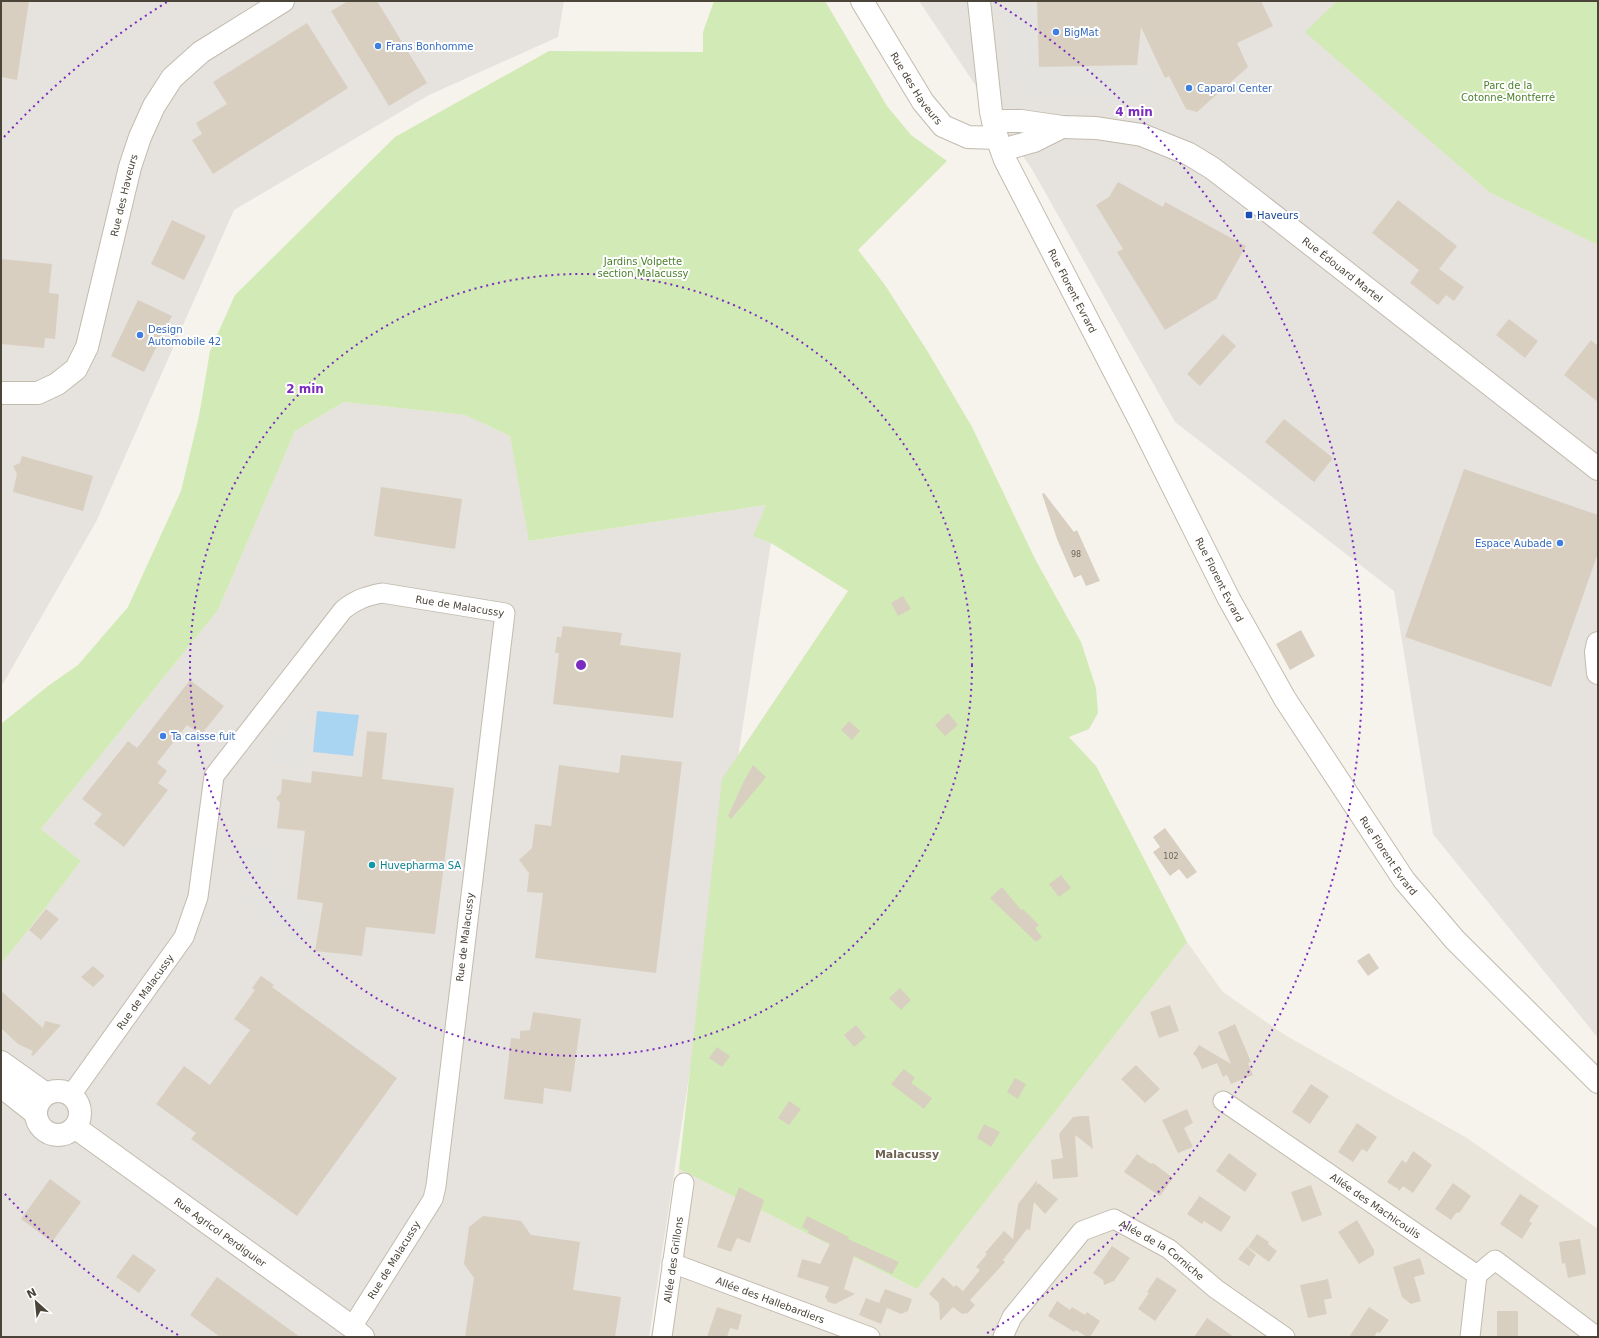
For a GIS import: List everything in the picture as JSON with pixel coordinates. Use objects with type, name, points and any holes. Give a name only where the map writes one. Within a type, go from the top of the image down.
[{"type":"street","name":"Rue des Haveurs","points":[[1,393],[38,393],[57,384],[76,369],[87,347],[130,167],[140,137],[154,106],[172,78],[201,52],[283,1]]},
{"type":"street","name":"Rue des Haveurs","points":[[862,1],[923,102],[943,126],[968,137],[997,136]]},
{"type":"street","name":"Rue Florent Evrard","points":[[979,1],[990,108],[1005,160],[1142,424],[1229,600],[1284,699],[1404,880],[1455,940],[1598,1082]]},
{"type":"street","name":"Rue Édouard Martel","points":[[997,136],[1021,121],[1062,127],[1096,128],[1142,135],[1188,154],[1212,168],[1598,469]]},
{"type":"street","name":"Rue Édouard Martel","points":[[997,136],[1034,141],[1062,127]]},
{"type":"street","name":"Rue de Malacussy","points":[[71,1095],[184,937],[198,896],[214,776],[343,610],[352,603],[366,596],[382,594],[505,613],[436,1186],[433,1199],[358,1332]]},
{"type":"street","points":[[1598,643],[1596,652],[1598,673]]},
{"type":"street","points":[[1,1062],[46,1094]]},
{"type":"street","points":[[1,1086],[35,1113],[40,1127],[51,1135],[64,1135],[76,1128],[81,1116],[79,1104],[71,1095],[60,1091],[46,1094],[38,1103],[35,1113]]},
{"type":"street","name":"Allée des Machicoulis","points":[[1223,1101],[1477,1275]]},
{"type":"street","name":"Rue Agricol Perdiguier","points":[[76,1128],[358,1332]]},
{"type":"street","name":"Allée des Grillons","points":[[662,1337],[684,1182]]},
{"type":"street","name":"Allée de la Corniche","points":[[1003,1337],[1012,1317],[1082,1231],[1114,1219],[1168,1249],[1216,1289],[1285,1337]]},
{"type":"street","points":[[1470,1337],[1477,1275],[1495,1260],[1597,1337]]},
{"type":"street","name":"Allée des Hallebardiers","points":[[672,1263],[870,1337]]},
{"type":"shaded area","points":[[1,1],[564,1],[558,37],[429,95],[234,210],[96,522],[1,687]]},
{"type":"shaded area","points":[[919,1],[1337,1],[1306,32],[1489,192],[1598,245],[1598,1038],[1433,834],[1394,591],[1175,422],[1033,171]]},
{"type":"shaded area","points":[[1036,9],[1038,68],[1150,65],[1150,101],[1107,103],[1084,96],[1039,99],[1029,97],[1020,92],[1010,74],[1004,12]]},
{"type":"shaded area","points":[[344,402],[465,415],[510,436],[530,541],[766,505],[754,536],[771,542],[649,1337],[1,1337],[1,964],[81,861],[41,829],[218,610],[295,431]]},
{"type":"shaded area","points":[[289,717],[310,726],[306,768],[269,763],[271,739],[283,737]]},
{"type":"shaded area","points":[[241,848],[279,850],[276,882],[263,883],[270,894],[277,886],[318,917],[297,947],[238,901],[253,892],[248,883],[237,883]]},
{"type":"shaded area","points":[[1187,942],[1223,992],[1285,1035],[1467,1138],[1598,1229],[1598,1337],[651,1337],[679,1169],[917,1289]]},
{"type":"green space","name":"Jardins Volpette section Malacussy","points":[[714,1],[825,1],[887,106],[911,135],[947,161],[858,250],[885,285],[928,352],[972,427],[1035,559],[1081,642],[1096,688],[1098,713],[1089,729],[1069,737],[1096,766],[1187,942],[917,1289],[679,1169],[722,779],[848,591],[771,543],[753,536],[766,505],[529,541],[510,436],[465,415],[344,402],[295,431],[218,610],[41,829],[81,861],[1,964],[1,724],[48,686],[78,665],[128,607],[181,491],[199,416],[210,351],[235,295],[395,137],[549,51],[703,52],[703,32]]},
{"type":"green space","name":"Parc de la Cotonne-Montferré","points":[[1337,1],[1598,1],[1598,245],[1489,192],[1305,32]]},
{"type":"water","points":[[317,711],[359,715],[353,756],[313,752]]},
{"type":"building","points":[[1,1],[29,1],[17,80],[1,77]]},
{"type":"building","points":[[348,1],[377,1],[427,83],[389,106],[331,11]]},
{"type":"building","points":[[1037,1],[1261,1],[1273,26],[1237,43],[1248,67],[1197,112],[1186,109],[1169,76],[1165,78],[1141,27],[1137,65],[1039,67]]},
{"type":"building","points":[[307,23],[348,88],[213,174],[192,140],[202,134],[196,123],[227,104],[213,82]]},
{"type":"building","points":[[1118,182],[1163,207],[1165,202],[1246,246],[1216,299],[1165,330],[1117,252],[1123,249],[1096,205],[1109,197]]},
{"type":"building","points":[[1398,200],[1457,246],[1439,269],[1464,287],[1454,301],[1446,295],[1438,305],[1410,283],[1419,270],[1372,233]]},
{"type":"building","points":[[172,220],[206,236],[184,280],[151,264]]},
{"type":"building","points":[[1,259],[52,264],[49,293],[59,294],[55,339],[45,338],[44,348],[1,344]]},
{"type":"building","points":[[138,300],[172,316],[144,372],[111,356]]},
{"type":"building","points":[[1509,319],[1538,341],[1525,358],[1496,335]]},
{"type":"building","points":[[1223,334],[1236,346],[1200,386],[1187,374]]},
{"type":"building","points":[[1591,340],[1598,346],[1598,402],[1564,375]]},
{"type":"building","points":[[1284,419],[1333,458],[1314,482],[1265,442]]},
{"type":"building","points":[[22,456],[93,476],[83,511],[13,492],[17,474],[13,466],[20,463]]},
{"type":"building","points":[[1464,469],[1598,515],[1598,553],[1551,687],[1405,637]]},
{"type":"building","points":[[381,487],[462,499],[455,549],[374,536]]},
{"type":"building","points":[[1044,493],[1074,532],[1077,530],[1100,581],[1086,586],[1081,575],[1074,578],[1057,539],[1042,494]]},
{"type":"building","points":[[903,596],[911,609],[898,616],[891,603]]},
{"type":"building","points":[[563,626],[622,633],[620,645],[681,653],[673,718],[553,704],[559,653],[555,653],[557,637],[561,637]]},
{"type":"building","points":[[1301,630],[1315,656],[1290,670],[1276,644]]},
{"type":"building","points":[[190,680],[224,706],[201,735],[187,725],[157,763],[167,771],[158,783],[168,790],[124,847],[94,824],[102,814],[82,799],[128,741],[137,748]]},
{"type":"building","points":[[948,713],[958,725],[945,736],[935,725]]},
{"type":"building","points":[[849,721],[860,731],[852,740],[841,730]]},
{"type":"building","name":"Huvepharma SA","points":[[367,731],[387,733],[382,779],[454,788],[435,934],[366,927],[362,956],[315,951],[323,903],[297,899],[305,831],[277,828],[280,803],[276,798],[281,793],[282,779],[311,783],[312,771],[362,777]]},
{"type":"building","points":[[621,755],[682,762],[656,973],[535,958],[543,893],[527,892],[529,873],[519,860],[532,848],[535,824],[551,826],[559,765],[619,773]]},
{"type":"building","points":[[753,765],[766,777],[731,819],[728,816]]},
{"type":"building","points":[[1165,828],[1197,872],[1187,879],[1179,869],[1170,876],[1153,852],[1160,847],[1153,837]]},
{"type":"building","points":[[1061,875],[1071,888],[1059,897],[1049,884]]},
{"type":"building","points":[[1002,887],[1021,910],[1023,909],[1039,925],[1035,928],[1042,937],[1036,942],[990,898]]},
{"type":"building","points":[[46,909],[59,919],[41,940],[29,930]]},
{"type":"building","points":[[1369,953],[1379,968],[1368,976],[1357,961]]},
{"type":"building","points":[[93,966],[105,976],[93,987],[81,977]]},
{"type":"building","points":[[261,976],[274,985],[272,987],[397,1078],[297,1216],[191,1139],[196,1133],[156,1104],[184,1066],[210,1085],[250,1030],[234,1019],[255,990],[252,988]]},
{"type":"building","points":[[900,988],[911,1000],[901,1010],[889,998]]},
{"type":"building","points":[[1,991],[43,1028],[45,1021],[61,1025],[33,1056],[31,1055],[33,1051],[18,1044],[1,1028]]},
{"type":"building","points":[[1170,1005],[1179,1031],[1159,1038],[1150,1012]]},
{"type":"building","points":[[533,1012],[581,1019],[571,1092],[544,1088],[543,1104],[504,1099],[511,1038],[520,1039],[520,1031],[530,1030]]},
{"type":"building","points":[[1235,1024],[1251,1062],[1248,1063],[1253,1075],[1231,1084],[1227,1075],[1223,1077],[1217,1063],[1202,1069],[1197,1058],[1193,1054],[1199,1045],[1231,1064],[1218,1032]]},
{"type":"building","points":[[856,1025],[866,1037],[854,1047],[844,1035]]},
{"type":"building","points":[[717,1047],[730,1056],[722,1067],[709,1058]]},
{"type":"building","points":[[1136,1065],[1160,1089],[1145,1103],[1121,1079]]},
{"type":"building","points":[[904,1069],[915,1078],[911,1083],[932,1098],[924,1109],[891,1084]]},
{"type":"building","points":[[1015,1078],[1026,1084],[1018,1099],[1007,1092]]},
{"type":"building","points":[[1311,1084],[1329,1096],[1310,1124],[1292,1112]]},
{"type":"building","points":[[789,1101],[801,1109],[789,1125],[778,1118]]},
{"type":"building","points":[[1187,1109],[1193,1123],[1184,1128],[1193,1147],[1178,1153],[1162,1120]]},
{"type":"building","points":[[1089,1116],[1093,1149],[1075,1135],[1078,1177],[1053,1179],[1051,1160],[1063,1158],[1059,1134],[1073,1117]]},
{"type":"building","points":[[1357,1123],[1377,1137],[1367,1152],[1362,1149],[1353,1162],[1338,1152]]},
{"type":"building","points":[[984,1124],[1000,1132],[991,1147],[977,1138]]},
{"type":"building","points":[[1413,1151],[1432,1165],[1413,1193],[1403,1186],[1399,1191],[1397,1187],[1396,1188],[1387,1182],[1402,1160],[1406,1163]]},
{"type":"building","points":[[1229,1153],[1257,1174],[1245,1192],[1216,1171]]},
{"type":"building","points":[[1137,1154],[1151,1164],[1153,1163],[1173,1178],[1160,1196],[1124,1172]]},
{"type":"building","points":[[50,1179],[81,1202],[52,1242],[21,1219]]},
{"type":"building","points":[[1037,1180],[1036,1186],[1038,1183],[1058,1199],[1045,1214],[1034,1202],[1030,1230],[1027,1229],[1003,1260],[1005,1262],[970,1300],[975,1305],[968,1313],[962,1314],[953,1307],[940,1321],[939,1303],[929,1294],[943,1277],[954,1287],[956,1285],[963,1291],[980,1270],[976,1267],[987,1254],[985,1253],[1004,1231],[1013,1239],[1018,1204]]},
{"type":"building","points":[[1453,1183],[1471,1196],[1460,1212],[1456,1213],[1451,1220],[1435,1209]]},
{"type":"building","points":[[1311,1185],[1322,1215],[1302,1222],[1291,1192]]},
{"type":"building","points":[[739,1187],[764,1200],[750,1243],[737,1238],[731,1252],[717,1247]]},
{"type":"building","points":[[1520,1194],[1539,1206],[1529,1221],[1532,1223],[1522,1239],[1500,1224]]},
{"type":"building","points":[[1198,1195],[1231,1217],[1221,1232],[1204,1221],[1202,1224],[1187,1214],[1199,1197]]},
{"type":"building","points":[[483,1216],[521,1221],[531,1235],[580,1242],[573,1290],[621,1297],[615,1337],[465,1337],[474,1278],[464,1264],[469,1227]]},
{"type":"building","points":[[807,1216],[849,1237],[848,1239],[899,1262],[892,1274],[854,1256],[844,1289],[855,1294],[835,1304],[828,1302],[825,1297],[829,1287],[797,1277],[802,1259],[820,1264],[830,1244],[808,1233],[809,1231],[802,1227]]},
{"type":"building","points":[[1357,1220],[1374,1250],[1374,1255],[1359,1264],[1338,1232]]},
{"type":"building","points":[[1257,1234],[1269,1242],[1268,1244],[1277,1251],[1269,1262],[1248,1247]]},
{"type":"building","points":[[1580,1239],[1586,1274],[1568,1278],[1565,1263],[1562,1264],[1559,1242]]},
{"type":"building","points":[[1112,1246],[1130,1258],[1114,1281],[1104,1285],[1103,1280],[1093,1273]]},
{"type":"building","points":[[1247,1247],[1256,1255],[1249,1266],[1238,1259]]},
{"type":"building","points":[[133,1254],[156,1270],[139,1293],[116,1277]]},
{"type":"building","points":[[1420,1258],[1425,1274],[1414,1277],[1421,1301],[1411,1304],[1402,1297],[1393,1267]]},
{"type":"building","points":[[217,1277],[300,1337],[220,1337],[190,1315]]},
{"type":"building","points":[[1157,1277],[1177,1290],[1155,1321],[1138,1309],[1149,1293],[1147,1292]]},
{"type":"building","points":[[1328,1279],[1332,1298],[1324,1300],[1327,1314],[1308,1318],[1300,1285]]},
{"type":"building","points":[[885,1289],[912,1299],[908,1311],[901,1314],[887,1308],[881,1324],[859,1315],[866,1298],[879,1303]]},
{"type":"building","points":[[1057,1301],[1070,1310],[1072,1307],[1085,1315],[1087,1312],[1100,1321],[1090,1337],[1087,1337],[1076,1330],[1074,1332],[1048,1316]]},
{"type":"building","points":[[717,1307],[742,1315],[738,1330],[730,1328],[727,1337],[707,1337]]},
{"type":"building","points":[[1369,1307],[1389,1320],[1380,1333],[1377,1332],[1374,1337],[1349,1337]]},
{"type":"building","points":[[1497,1311],[1518,1311],[1518,1337],[1497,1337]]},
{"type":"building","points":[[1207,1318],[1234,1337],[1194,1337]]},
{"type":"place","name":"BigMat","points":[[1056,32]]},
{"type":"place","name":"Frans Bonhomme","points":[[378,46]]},
{"type":"place","name":"Caparol Center","points":[[1189,88]]},
{"type":"place","name":"Haveurs","points":[[1249,215]]},
{"type":"place","name":"Design Automobile 42","points":[[140,335]]},
{"type":"place","name":"Espace Aubade","points":[[1560,543]]},
{"type":"place","name":"Ta caisse fuit","points":[[163,736]]},
{"type":"place","name":"Huvepharma SA","points":[[372,865]]},
{"type":"district","name":"Malacussy","points":[[907,1154]]}]
